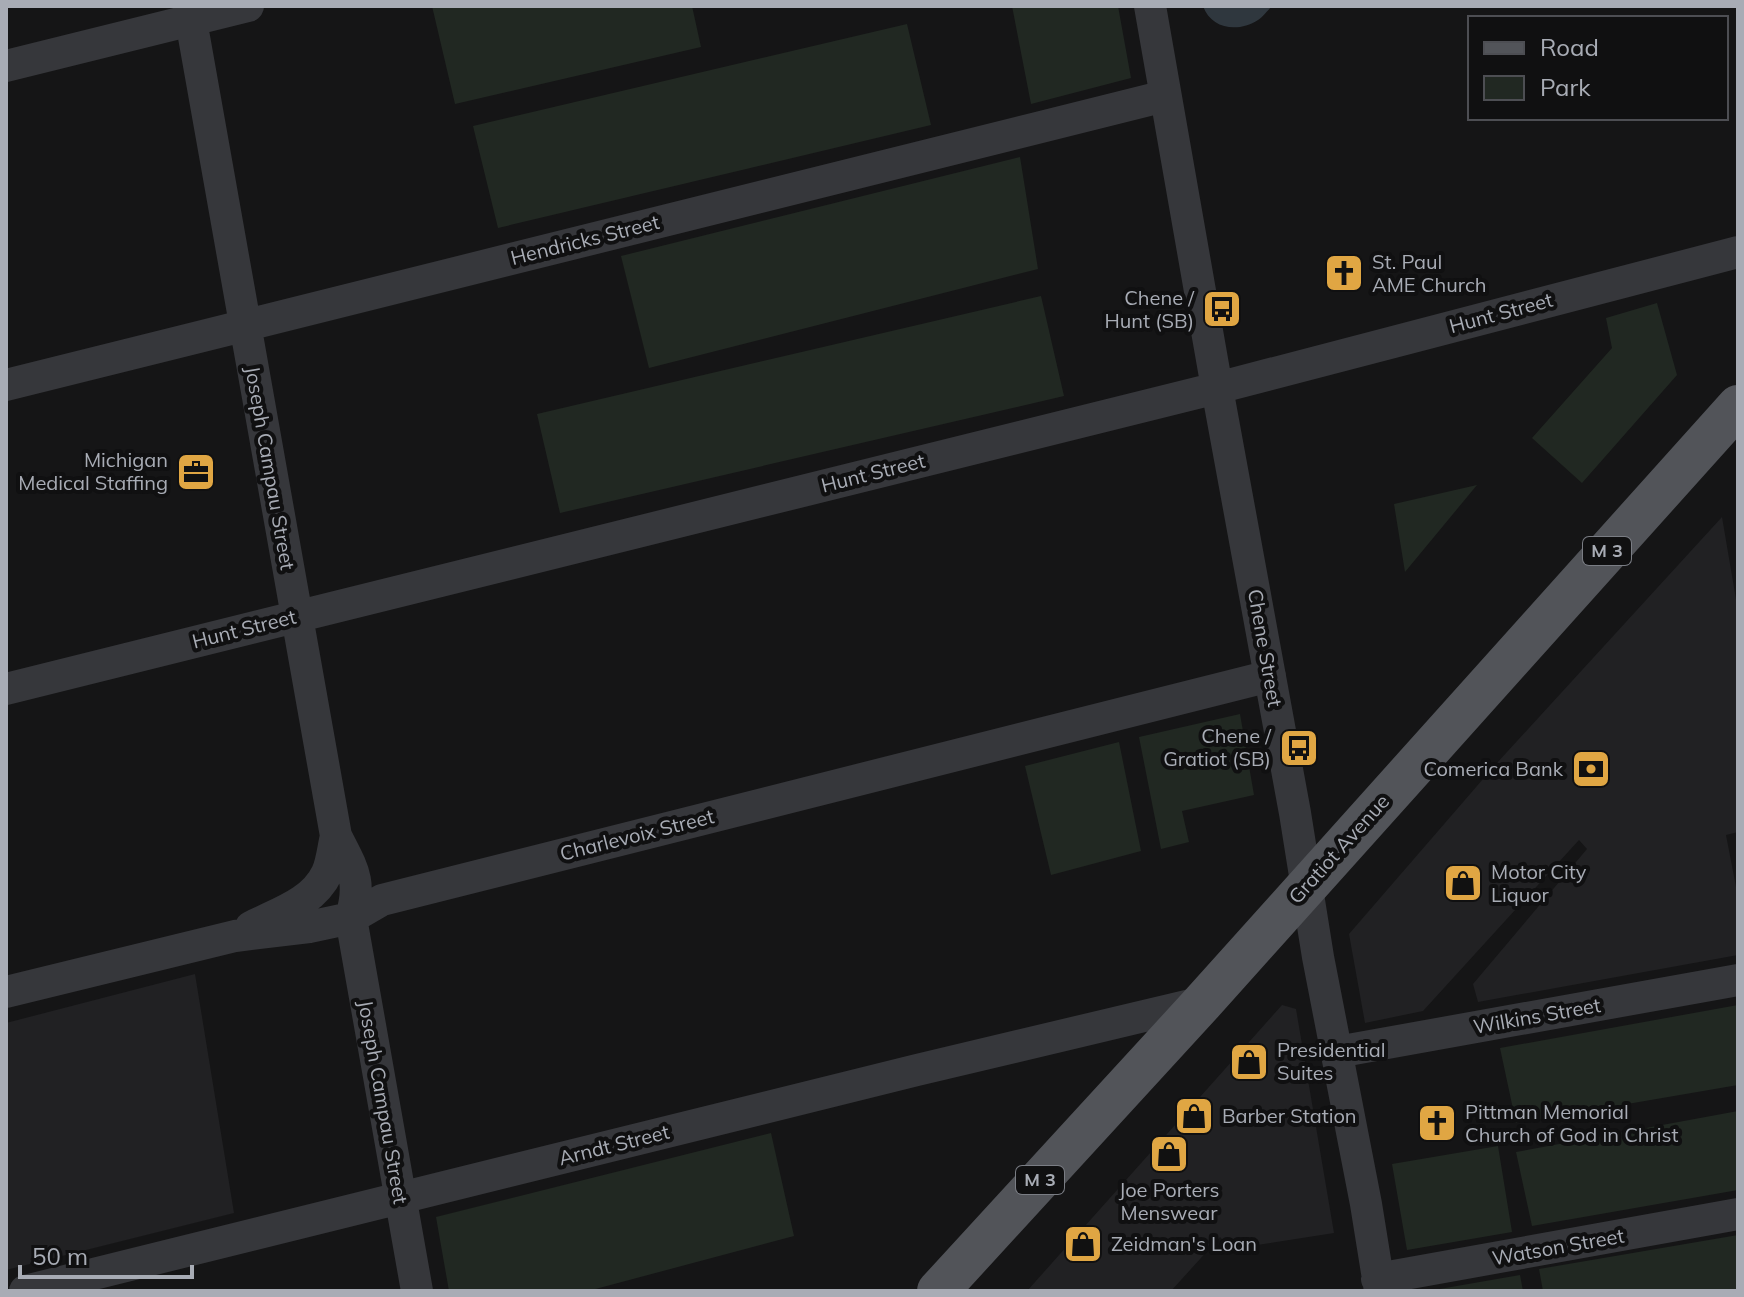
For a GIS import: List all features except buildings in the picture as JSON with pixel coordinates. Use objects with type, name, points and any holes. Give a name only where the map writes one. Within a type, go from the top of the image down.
[{"type":"main road","name":"Gratiot Avenue","points":[[938,1291],[1203,1002],[1738,406]]},
{"type":"street","points":[[6,66],[248,6]]},
{"type":"street","name":"Chene Street","points":[[1150,6],[1318,957],[1366,1204],[1378,1285]]},
{"type":"street","name":"Joseph Campau Street","points":[[191,20],[336,836],[354,872],[357,897],[351,918],[417,1291]]},
{"type":"street","name":"Hendricks Street","points":[[6,385],[1165,96]]},
{"type":"street","name":"Hunt Street","points":[[6,689],[1217,388],[1738,252]]},
{"type":"street","name":"Charlevoix Street","points":[[6,992],[235,936],[309,927],[351,918],[382,900],[1270,676]]},
{"type":"street","points":[[235,936],[302,902],[314,892],[328,870],[336,836]]},
{"type":"street","name":"Wilkins Street","points":[[1337,1052],[1738,980]]},
{"type":"street","name":"Arndt Street","points":[[25,1291],[1203,1002]]},
{"type":"street","name":"Watson Street","points":[[1378,1285],[1738,1214]]},
{"type":"shaded area","points":[[1203,6],[1272,6],[1258,20],[1234,27],[1212,20]]},
{"type":"shaded area","points":[[1722,517],[1738,611],[1738,832],[1726,835],[1738,897],[1738,955],[1478,1002],[1473,984],[1587,849],[1579,840],[1423,1011],[1365,1023],[1349,934],[1496,764]]},
{"type":"shaded area","points":[[195,974],[234,1213],[6,1270],[6,1023]]},
{"type":"shaded area","points":[[1282,1005],[1296,1009],[1334,1233],[1231,1249],[1220,1237],[1171,1291],[1027,1291]]},
{"type":"green space","points":[[432,6],[692,6],[701,47],[455,104]]},
{"type":"green space","points":[[1012,6],[1118,6],[1131,78],[1031,104]]},
{"type":"green space","points":[[907,24],[931,125],[498,228],[473,126]]},
{"type":"green space","points":[[1020,157],[1038,269],[649,368],[621,256]]},
{"type":"green space","points":[[1041,296],[1064,396],[560,513],[537,414]]},
{"type":"green space","points":[[1657,303],[1677,375],[1582,483],[1532,438],[1612,348],[1606,318]]},
{"type":"green space","points":[[1477,485],[1405,572],[1394,504]]},
{"type":"green space","points":[[1240,714],[1254,795],[1182,811],[1189,842],[1161,849],[1139,737]]},
{"type":"green space","points":[[1119,742],[1141,851],[1051,875],[1025,766]]},
{"type":"green space","points":[[1738,1005],[1738,1085],[1516,1123],[1500,1048]]},
{"type":"green space","points":[[1738,1111],[1738,1190],[1532,1226],[1516,1152]]},
{"type":"green space","points":[[771,1133],[794,1236],[588,1291],[449,1291],[436,1217]]},
{"type":"green space","points":[[1498,1146],[1512,1232],[1407,1250],[1392,1164]]},
{"type":"green space","points":[[1738,1235],[1738,1291],[1543,1291],[1539,1269]]},
{"type":"green space","points":[[1520,1275],[1523,1291],[1428,1291]]},
{"type":"place","name":"St. Paul AME Church","points":[[1344,273]]},
{"type":"place","name":"Chene / Hunt (SB)","points":[[1222,309]]},
{"type":"place","name":"Michigan Medical Staffing","points":[[196,472]]},
{"type":"place","name":"Chene / Gratiot (SB)","points":[[1299,748]]},
{"type":"place","name":"Comerica Bank","points":[[1591,769]]},
{"type":"place","name":"Motor City Liquor","points":[[1463,883]]},
{"type":"place","name":"Presidential Suites","points":[[1249,1062]]},
{"type":"place","name":"Barber Station","points":[[1194,1116]]},
{"type":"place","name":"Pittman Memorial Church of God in Christ","points":[[1437,1123]]},
{"type":"place","name":"Joe Porters Menswear","points":[[1169,1154]]},
{"type":"place","name":"Zeidman's Loan","points":[[1083,1244]]}]
